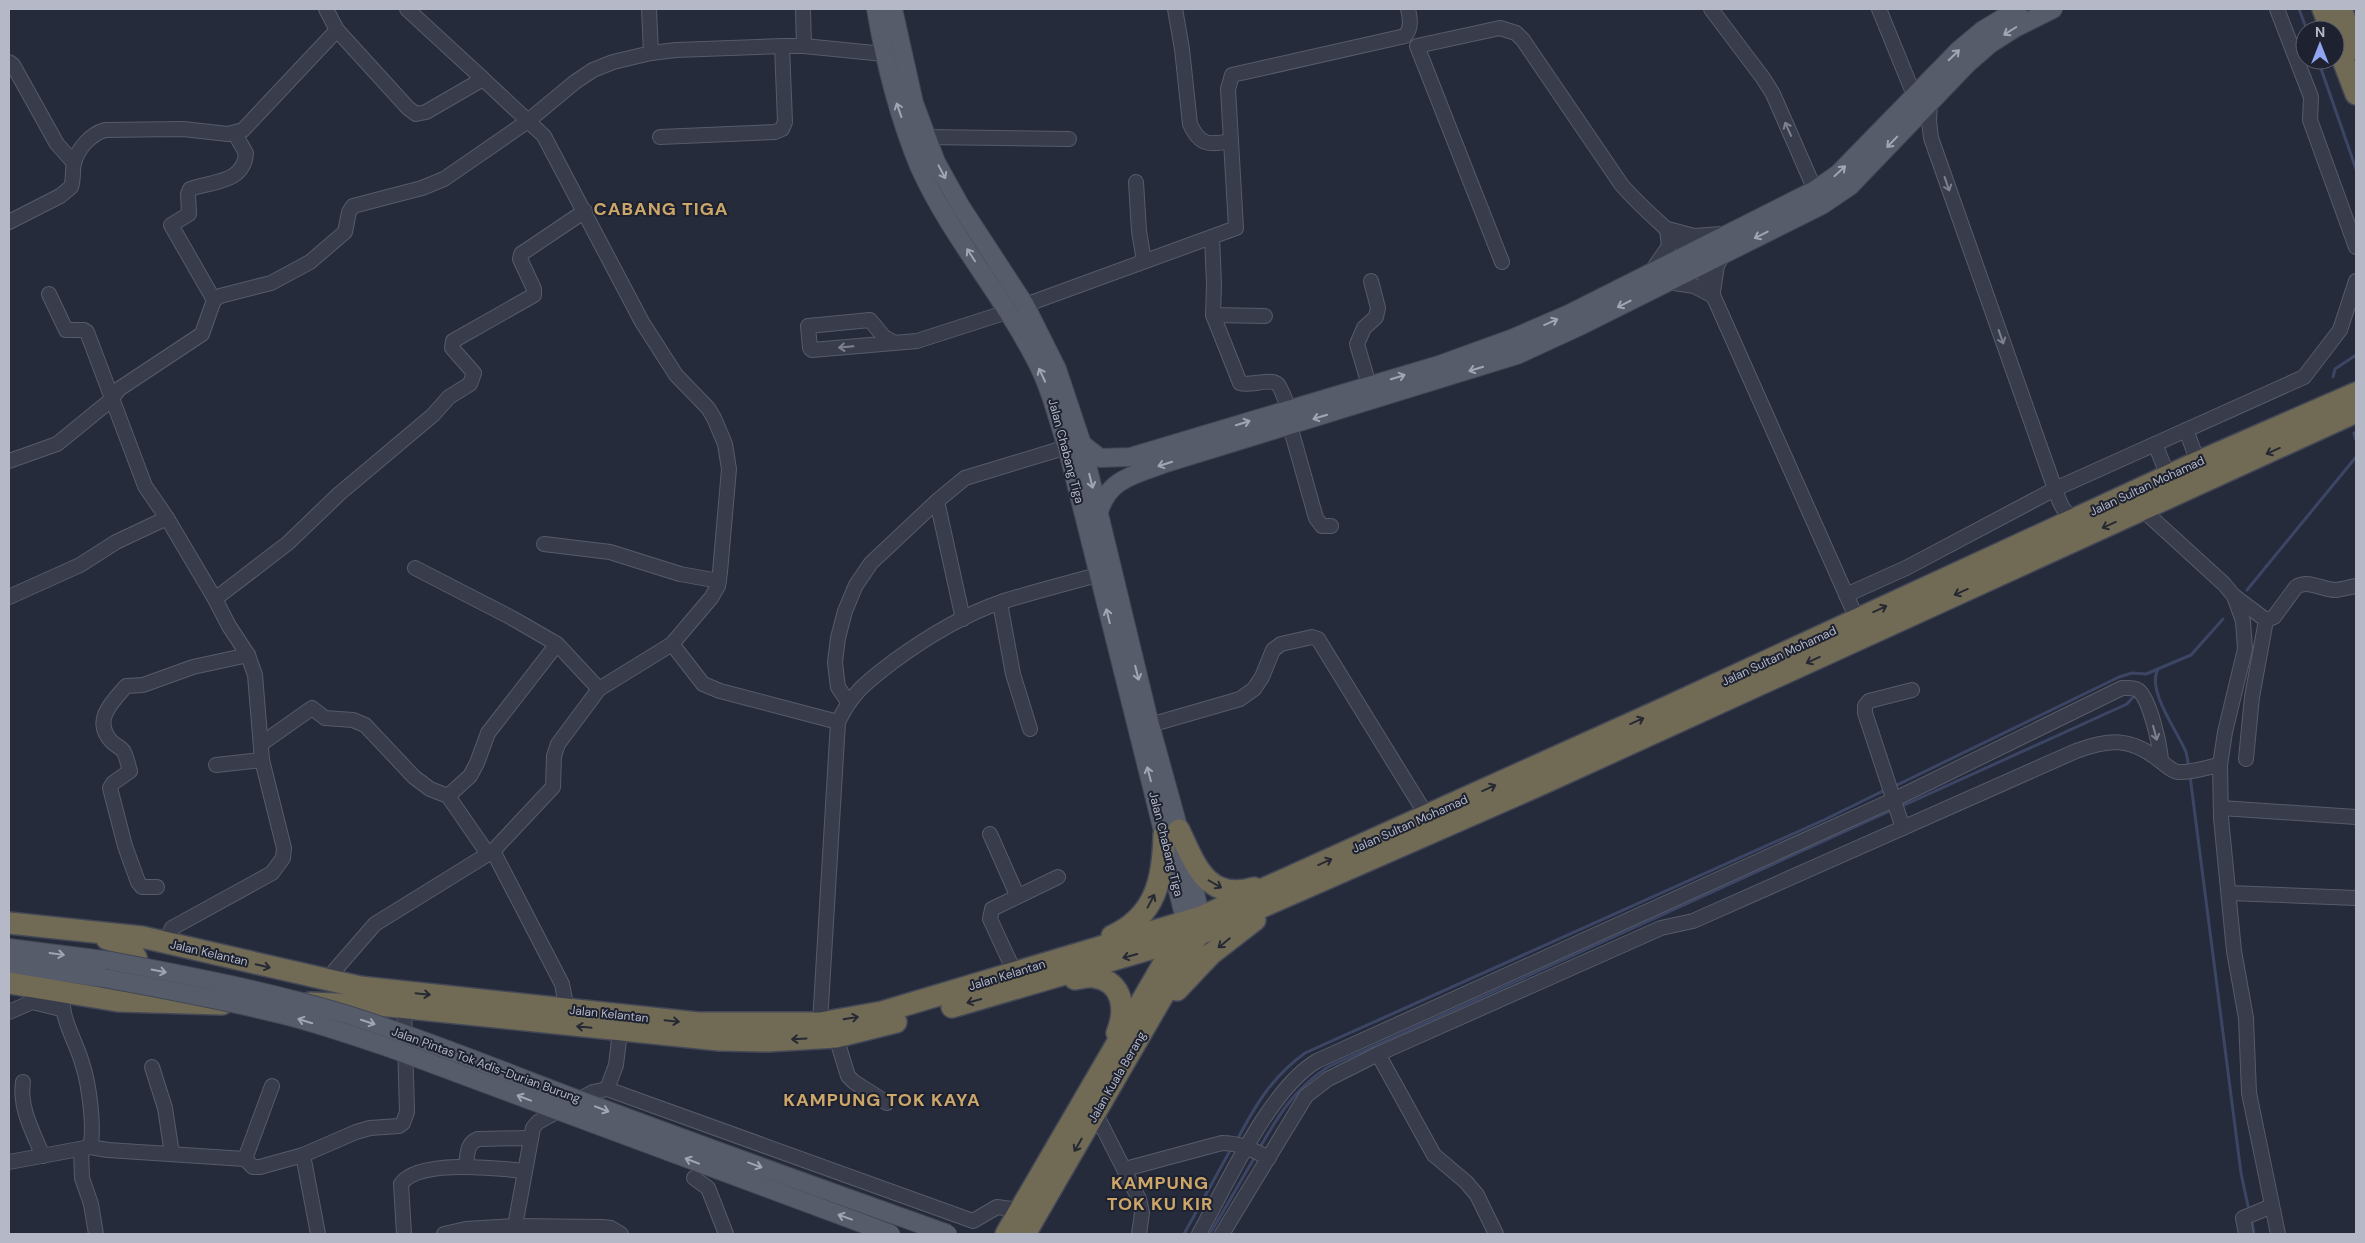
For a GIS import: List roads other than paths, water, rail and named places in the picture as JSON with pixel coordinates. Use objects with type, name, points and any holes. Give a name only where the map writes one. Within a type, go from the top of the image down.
[{"type":"highway","points":[[2341,9],[2356,50]]},
{"type":"highway","points":[[2345,65],[2356,94]]},
{"type":"highway","points":[[2314,422],[2356,388]]},
{"type":"highway","name":"Jalan Sultan Mohamad","points":[[1195,925],[1324,880],[1553,779],[2142,510],[2314,422],[2356,393]]},
{"type":"highway","name":"Jalan Sultan Mohamad","points":[[1195,925],[1298,875],[2198,462],[2314,422],[2356,414]]},
{"type":"highway","points":[[1172,832],[1204,878],[1222,888],[1247,890],[1298,875]]},
{"type":"highway","points":[[1069,956],[1128,928],[1140,918],[1148,907],[1160,877],[1172,832]]},
{"type":"highway","points":[[1148,1024],[1194,970],[1228,939],[1281,903],[1324,880]]},
{"type":"highway","points":[[13,923],[122,942],[133,952],[136,958],[134,974],[130,980],[117,988],[62,995]]},
{"type":"highway","name":"Jalan Kelantan","points":[[13,923],[121,934],[360,987],[698,1024],[820,1023],[882,1012],[1069,956],[1195,925]]},
{"type":"highway","name":"Jalan Kelantan","points":[[9,982],[62,995],[151,1003],[347,1003],[404,1007],[719,1040],[768,1041],[836,1037],[865,1031],[1177,942],[1195,925]]},
{"type":"highway","name":"Jalan Kuala Berang","points":[[1025,1234],[1148,1024],[1195,925]]},
{"type":"highway","name":"Jalan Kuala Berang","points":[[1006,1234],[1177,942]]},
{"type":"highway","points":[[1036,983],[1094,977],[1107,981],[1116,988],[1123,1010],[1120,1025],[1099,1075]]},
{"type":"main road","name":"Jalan Chabang Tiga","points":[[876,9],[884,54],[897,106],[920,166],[946,216],[1008,312],[1042,373],[1074,445],[1098,512],[1150,724],[1172,832],[1195,925]]},
{"type":"main road","name":"Jalan Chabang Tiga","points":[[893,9],[914,103],[936,162],[961,207],[1025,305],[1057,369],[1074,445],[1097,575],[1172,832]]},
{"type":"main road","points":[[1074,445],[1100,458],[1118,459],[1208,442],[1517,355],[1582,325],[1668,282],[1731,233],[1815,190],[1838,174],[1970,40],[2018,9]]},
{"type":"main road","points":[[1289,418],[1369,385],[1442,364],[1511,340],[1651,273],[1724,254],[1840,194],[1967,64],[1990,44],[2015,28],[2053,9]]},
{"type":"main road","points":[[1098,512],[1103,498],[1110,489],[1124,479],[1208,442]]},
{"type":"main road","name":"Jalan Pintas Tok Adis-Durian Burung","points":[[9,948],[111,961],[214,982],[345,1014],[705,1147],[948,1234]]},
{"type":"main road","name":"Jalan Pintas Tok Adis-Durian Burung","points":[[9,965],[104,978],[206,997],[292,1017],[338,1031],[390,1048],[891,1234]]},
{"type":"street","points":[[326,9],[337,30],[408,108],[416,114],[426,112],[483,80]]},
{"type":"street","points":[[331,981],[335,970],[374,924],[491,852],[553,787],[554,756],[558,744],[599,688],[672,644],[711,598],[719,581],[729,469],[725,444],[708,408],[676,375],[642,322],[554,151],[544,136],[407,9]]},
{"type":"street","points":[[649,9],[650,53]]},
{"type":"street","points":[[803,9],[804,46]]},
{"type":"street","points":[[1175,9],[1182,49],[1190,124],[1195,135],[1202,142],[1214,144],[1231,142]]},
{"type":"street","points":[[1025,305],[1236,228],[1228,88],[1232,75],[1404,36],[1408,32],[1410,20],[1408,9]]},
{"type":"street","points":[[1711,9],[1773,94],[1815,190]]},
{"type":"street","points":[[1879,9],[1914,95]]},
{"type":"street","points":[[2277,9],[2312,97],[2310,120],[2356,247]]},
{"type":"street","points":[[1502,262],[1417,46],[1500,28],[1516,33],[1621,184],[1639,205],[1668,229],[1696,260],[1857,619]]},
{"type":"street","points":[[9,222],[60,196],[71,187],[74,163],[90,137],[105,130],[183,129],[235,134],[243,130],[337,30]]},
{"type":"street","points":[[660,137],[775,132],[782,129],[784,122],[782,46]]},
{"type":"street","points":[[9,461],[57,444],[111,400],[120,389],[202,334],[214,300],[225,293],[271,283],[310,262],[341,237],[348,225],[349,212],[353,206],[433,185],[528,121],[593,70],[613,62],[650,53],[804,46],[884,54]]},
{"type":"street","points":[[9,62],[13,65],[57,144],[74,163]]},
{"type":"street","points":[[1930,104],[1931,138],[2062,509],[2069,516],[2077,518]]},
{"type":"street","points":[[926,134],[1033,131]]},
{"type":"street","points":[[214,300],[170,225],[189,214],[188,194],[190,189],[235,176],[242,170],[246,153],[235,134]]},
{"type":"street","points":[[926,134],[1069,139]]},
{"type":"street","points":[[1136,182],[1139,231],[1144,261]]},
{"type":"street","points":[[215,599],[288,543],[339,494],[434,414],[443,402],[470,384],[474,374],[452,348],[452,341],[534,295],[534,289],[520,258],[521,254],[585,211]]},
{"type":"street","points":[[1668,229],[1694,236],[1731,233]]},
{"type":"street","points":[[1651,273],[1669,246],[1668,229]]},
{"type":"street","points":[[1212,237],[1213,315],[1240,383],[1247,385],[1274,381],[1278,384],[1316,518],[1322,526],[1331,526]]},
{"type":"street","points":[[1713,296],[1716,270],[1724,254]]},
{"type":"street","points":[[1369,385],[1357,344],[1364,328],[1376,317],[1378,308],[1371,281]]},
{"type":"street","points":[[1846,595],[1906,568],[2055,489],[2304,377],[2340,330],[2356,281]]},
{"type":"street","points":[[1668,282],[1694,286],[1713,296]]},
{"type":"street","points":[[49,294],[66,330],[84,330],[87,332],[111,400],[145,486],[167,518],[229,626],[248,655],[255,675],[262,760],[283,838],[283,858],[272,873],[172,928],[165,943]]},
{"type":"street","points":[[895,343],[884,336],[870,320],[808,326],[810,348],[812,350],[895,343],[917,341],[1008,312]]},
{"type":"street","points":[[1213,315],[1265,316]]},
{"type":"street","points":[[2186,430],[2198,462]]},
{"type":"street","points":[[2155,444],[2168,476]]},
{"type":"street","points":[[848,702],[838,687],[836,662],[838,638],[845,611],[856,585],[871,563],[937,501],[965,478],[1074,445]]},
{"type":"street","points":[[937,501],[963,619]]},
{"type":"street","points":[[2142,510],[2234,596],[2266,620]]},
{"type":"street","points":[[9,597],[80,565],[116,542],[167,518]]},
{"type":"street","points":[[544,544],[610,552],[680,574],[719,581]]},
{"type":"street","points":[[415,568],[512,618],[557,644],[599,688]]},
{"type":"street","points":[[820,1023],[838,722],[848,702],[869,680],[915,646],[963,619],[1000,603],[1097,575]]},
{"type":"street","points":[[2266,620],[2274,617],[2300,584],[2313,584],[2335,590],[2356,586]]},
{"type":"street","points":[[2234,596],[2243,621],[2245,649],[2225,732],[2220,765],[2221,808],[2234,950],[2246,1018],[2249,1093],[2278,1234]]},
{"type":"street","points":[[1000,603],[1012,674],[1030,729]]},
{"type":"street","points":[[2246,759],[2252,697],[2266,620]]},
{"type":"street","points":[[1150,724],[1240,699],[1254,688],[1273,650],[1282,644],[1312,637],[1318,639],[1427,816]]},
{"type":"street","points":[[448,796],[474,770],[488,733],[557,644]]},
{"type":"street","points":[[672,644],[703,684],[720,692],[838,722]]},
{"type":"street","points":[[156,887],[142,886],[138,882],[124,846],[110,788],[113,783],[130,771],[125,753],[112,743],[104,729],[102,723],[104,714],[109,705],[126,686],[144,686],[193,667],[248,655]]},
{"type":"street","points":[[1206,1232],[1259,1153],[1291,1118],[1306,1096],[1315,1087],[1893,799],[2122,688],[2133,688],[2140,692],[2148,706],[2160,760]]},
{"type":"street","points":[[1903,828],[1865,713],[1865,706],[1869,701],[1912,690]]},
{"type":"street","points":[[261,744],[312,708],[325,718],[353,720],[365,725],[414,778],[430,789],[448,796],[491,852],[562,984],[567,1010]]},
{"type":"street","points":[[1222,1234],[1259,1153],[1284,1090],[1306,1068],[1657,918],[1693,921],[2101,742],[2132,744],[2148,751],[2169,768],[2178,772],[2220,765]]},
{"type":"street","points":[[216,765],[262,760]]},
{"type":"street","points":[[2221,808],[2356,817]]},
{"type":"street","points":[[990,834],[1017,895]]},
{"type":"street","points":[[1015,973],[990,919],[992,909],[1017,895],[1058,877]]},
{"type":"street","points":[[2229,893],[2356,898]]},
{"type":"street","points":[[11,1009],[62,995],[84,1067],[93,1134],[85,1148],[82,1178],[91,1204],[96,1234]]},
{"type":"street","points":[[9,1162],[85,1148],[245,1159],[253,1167],[260,1167],[303,1155],[356,1132],[370,1128],[393,1127],[403,1123],[407,1112],[404,1007]]},
{"type":"street","points":[[607,1089],[616,1065],[620,1031]]},
{"type":"street","points":[[836,1037],[848,1076],[886,1103]]},
{"type":"street","points":[[1378,1054],[1434,1155],[1466,1182],[1476,1195],[1496,1234]]},
{"type":"street","points":[[152,1067],[165,1108],[172,1154]]},
{"type":"street","points":[[23,1082],[21,1095],[27,1117],[43,1156]]},
{"type":"street","points":[[245,1159],[272,1086]]},
{"type":"street","points":[[515,1226],[529,1138],[538,1122],[593,1092],[607,1089],[972,1221],[997,1207],[1020,1210]]},
{"type":"street","points":[[1096,1114],[1126,1169],[1139,1200],[1142,1213],[1139,1234]]},
{"type":"street","points":[[466,1166],[468,1146],[471,1142],[478,1139],[529,1138]]},
{"type":"street","points":[[1126,1169],[1209,1145],[1234,1143],[1259,1153]]},
{"type":"street","points":[[303,1155],[318,1234]]},
{"type":"street","points":[[404,1234],[401,1196],[402,1184],[405,1178],[415,1173],[466,1166],[524,1171]]},
{"type":"street","points":[[694,1178],[708,1188],[726,1234]]},
{"type":"street","points":[[2246,1234],[2243,1218],[2272,1206]]},
{"type":"street","points":[[444,1234],[515,1226],[602,1227],[611,1228],[621,1234]]},
{"type":"waterway","points":[[2299,9],[2303,20]]},
{"type":"waterway","points":[[2321,70],[2356,169]]},
{"type":"waterway","points":[[2333,377],[2335,369],[2356,355]]},
{"type":"waterway","points":[[2354,433],[2356,440]]},
{"type":"waterway","points":[[2247,590],[2356,457]]},
{"type":"waterway","points":[[1893,787],[2119,677],[2132,673],[2146,674],[2191,655],[2223,619]]},
{"type":"waterway","points":[[2158,669],[2155,678],[2159,699],[2186,752],[2189,767]]},
{"type":"waterway","points":[[1900,807],[2127,704],[2134,696]]},
{"type":"waterway","points":[[2190,776],[2241,1173],[2248,1206]]},
{"type":"waterway","points":[[1237,1140],[1266,1092],[1283,1072],[1305,1053],[1826,819],[1887,789]]},
{"type":"waterway","points":[[1259,1149],[1280,1114],[1297,1093],[1316,1075],[1328,1067],[1892,810]]},
{"type":"waterway","points":[[1184,1234],[1232,1147]]},
{"type":"waterway","points":[[1210,1234],[1256,1155]]},
{"type":"waterway","points":[[2252,1222],[2254,1234]]},
{"type":"district","name":"CABANG TIGA","points":[[661,209]]},
{"type":"district","name":"KAMPUNG TOK KAYA","points":[[882,1100]]},
{"type":"district","name":"KAMPUNG TOK KU KIR","points":[[1160,1193]]}]
